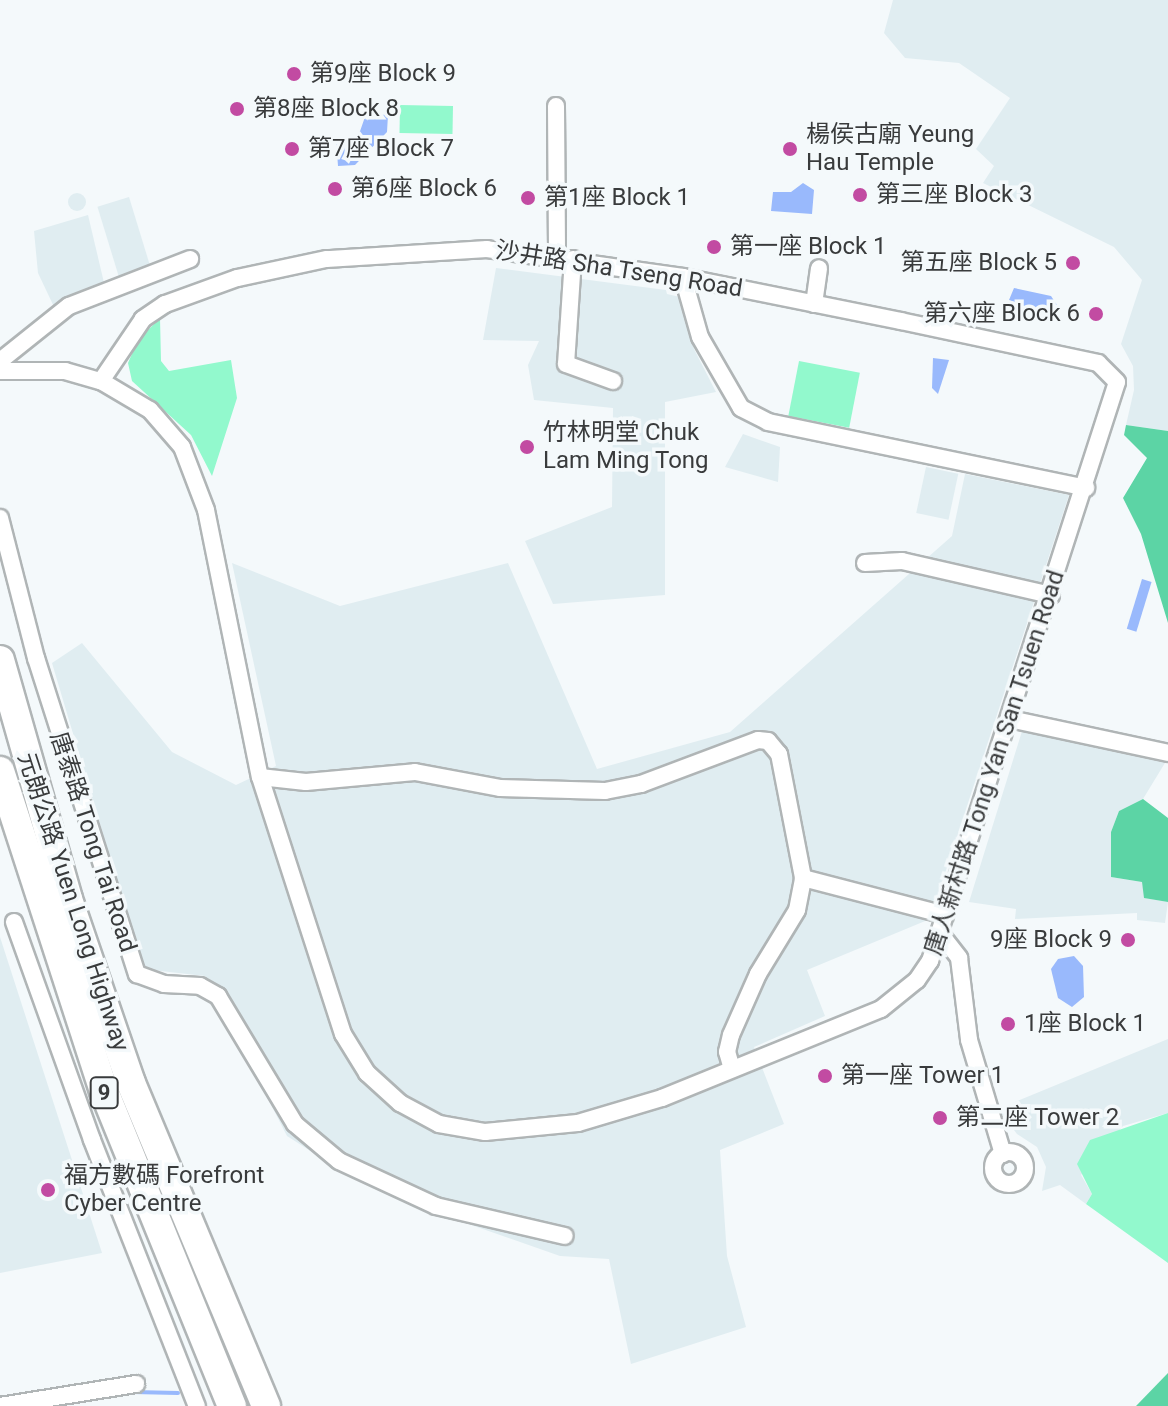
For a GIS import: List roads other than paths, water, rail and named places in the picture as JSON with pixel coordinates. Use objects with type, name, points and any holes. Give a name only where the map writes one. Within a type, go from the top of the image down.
[{"type":"highway","name":"元朗公路 Yuen Long Highway","points":[[0,660],[68,899],[131,1083],[266,1406]]},
{"type":"highway","name":"元朗公路 Yuen Long Highway","points":[[0,771],[104,1091],[232,1406]]},
{"type":"street","points":[[556,106],[565,258],[566,364],[573,371],[613,381]]},
{"type":"street","name":"沙井路 Sha Tseng Road","points":[[101,381],[127,337],[154,311],[258,272],[412,250],[487,249],[683,277],[1098,363],[1117,382]]},
{"type":"street","points":[[0,361],[69,306],[190,259]]},
{"type":"street","points":[[814,304],[819,268]]},
{"type":"street","points":[[683,277],[700,337],[741,408],[754,415],[768,422],[1086,488]]},
{"type":"street","name":"唐人新村路 Tong Yan San Tsuen Road","points":[[0,371],[65,371],[101,381],[161,421],[198,478],[260,777],[343,1034],[367,1073],[412,1111],[469,1131],[553,1127],[639,1106],[892,1003],[924,971],[1051,595],[1117,382]]},
{"type":"street","name":"唐泰路 Tong Tai Road","points":[[0,518],[45,687],[137,974],[150,982],[200,986],[218,996],[295,1124],[339,1161],[436,1206],[565,1236]]},
{"type":"street","points":[[865,563],[902,561],[1051,595]]},
{"type":"street","points":[[1010,719],[1168,753]]},
{"type":"street","points":[[260,777],[306,782],[415,772],[500,788],[605,791],[641,784],[758,740],[768,741],[779,754],[803,878],[797,910],[758,974],[731,1035],[727,1052],[732,1069]]},
{"type":"street","points":[[803,878],[945,915]]},
{"type":"street","points":[[14,922],[92,1140],[197,1406]]},
{"type":"street","points":[[939,932],[959,958],[969,1040],[1003,1154]]},
{"type":"street","points":[[0,1406],[136,1384]]},
{"type":"water","points":[[366,114],[388,115],[387,132],[355,165],[338,166],[336,139],[358,137]]},
{"type":"water","points":[[803,183],[814,190],[812,214],[771,211],[773,192],[791,192]]},
{"type":"water","points":[[1014,288],[1051,296],[1057,305],[1055,316],[1035,320],[1024,306],[1009,300]]},
{"type":"water","points":[[933,358],[949,360],[938,394],[932,388]]},
{"type":"water","points":[[1142,579],[1152,582],[1136,632],[1127,629]]},
{"type":"water","points":[[1074,956],[1083,966],[1084,997],[1072,1007],[1058,998],[1051,969],[1058,959]]},
{"type":"waterway","points":[[133,1392],[178,1393]]},
{"type":"place","name":"第9座 Block 9","points":[[294,74]]},
{"type":"place","name":"第8座 Block 8","points":[[237,109]]},
{"type":"place","name":"第7座 Block 7","points":[[292,149]]},
{"type":"place","name":"楊侯古廟 Yeung Hau Temple","points":[[790,149]]},
{"type":"place","name":"第6座 Block 6","points":[[335,189]]},
{"type":"place","name":"第三座 Block 3","points":[[860,195]]},
{"type":"place","name":"第1座 Block 1","points":[[528,198]]},
{"type":"place","name":"第一座 Block 1","points":[[714,247]]},
{"type":"place","name":"第五座 Block 5","points":[[1073,263]]},
{"type":"place","name":"第六座 Block 6","points":[[1096,314]]},
{"type":"place","name":"竹林明堂 Chuk Lam Ming Tong","points":[[527,447]]},
{"type":"place","name":"9座 Block 9","points":[[1128,940]]},
{"type":"place","name":"1座 Block 1","points":[[1008,1024]]},
{"type":"place","name":"第一座 Tower 1","points":[[825,1076]]},
{"type":"place","name":"第二座 Tower 2","points":[[940,1118]]},
{"type":"place","name":"福方數碼 Forefront Cyber Centre","points":[[48,1190]]}]
